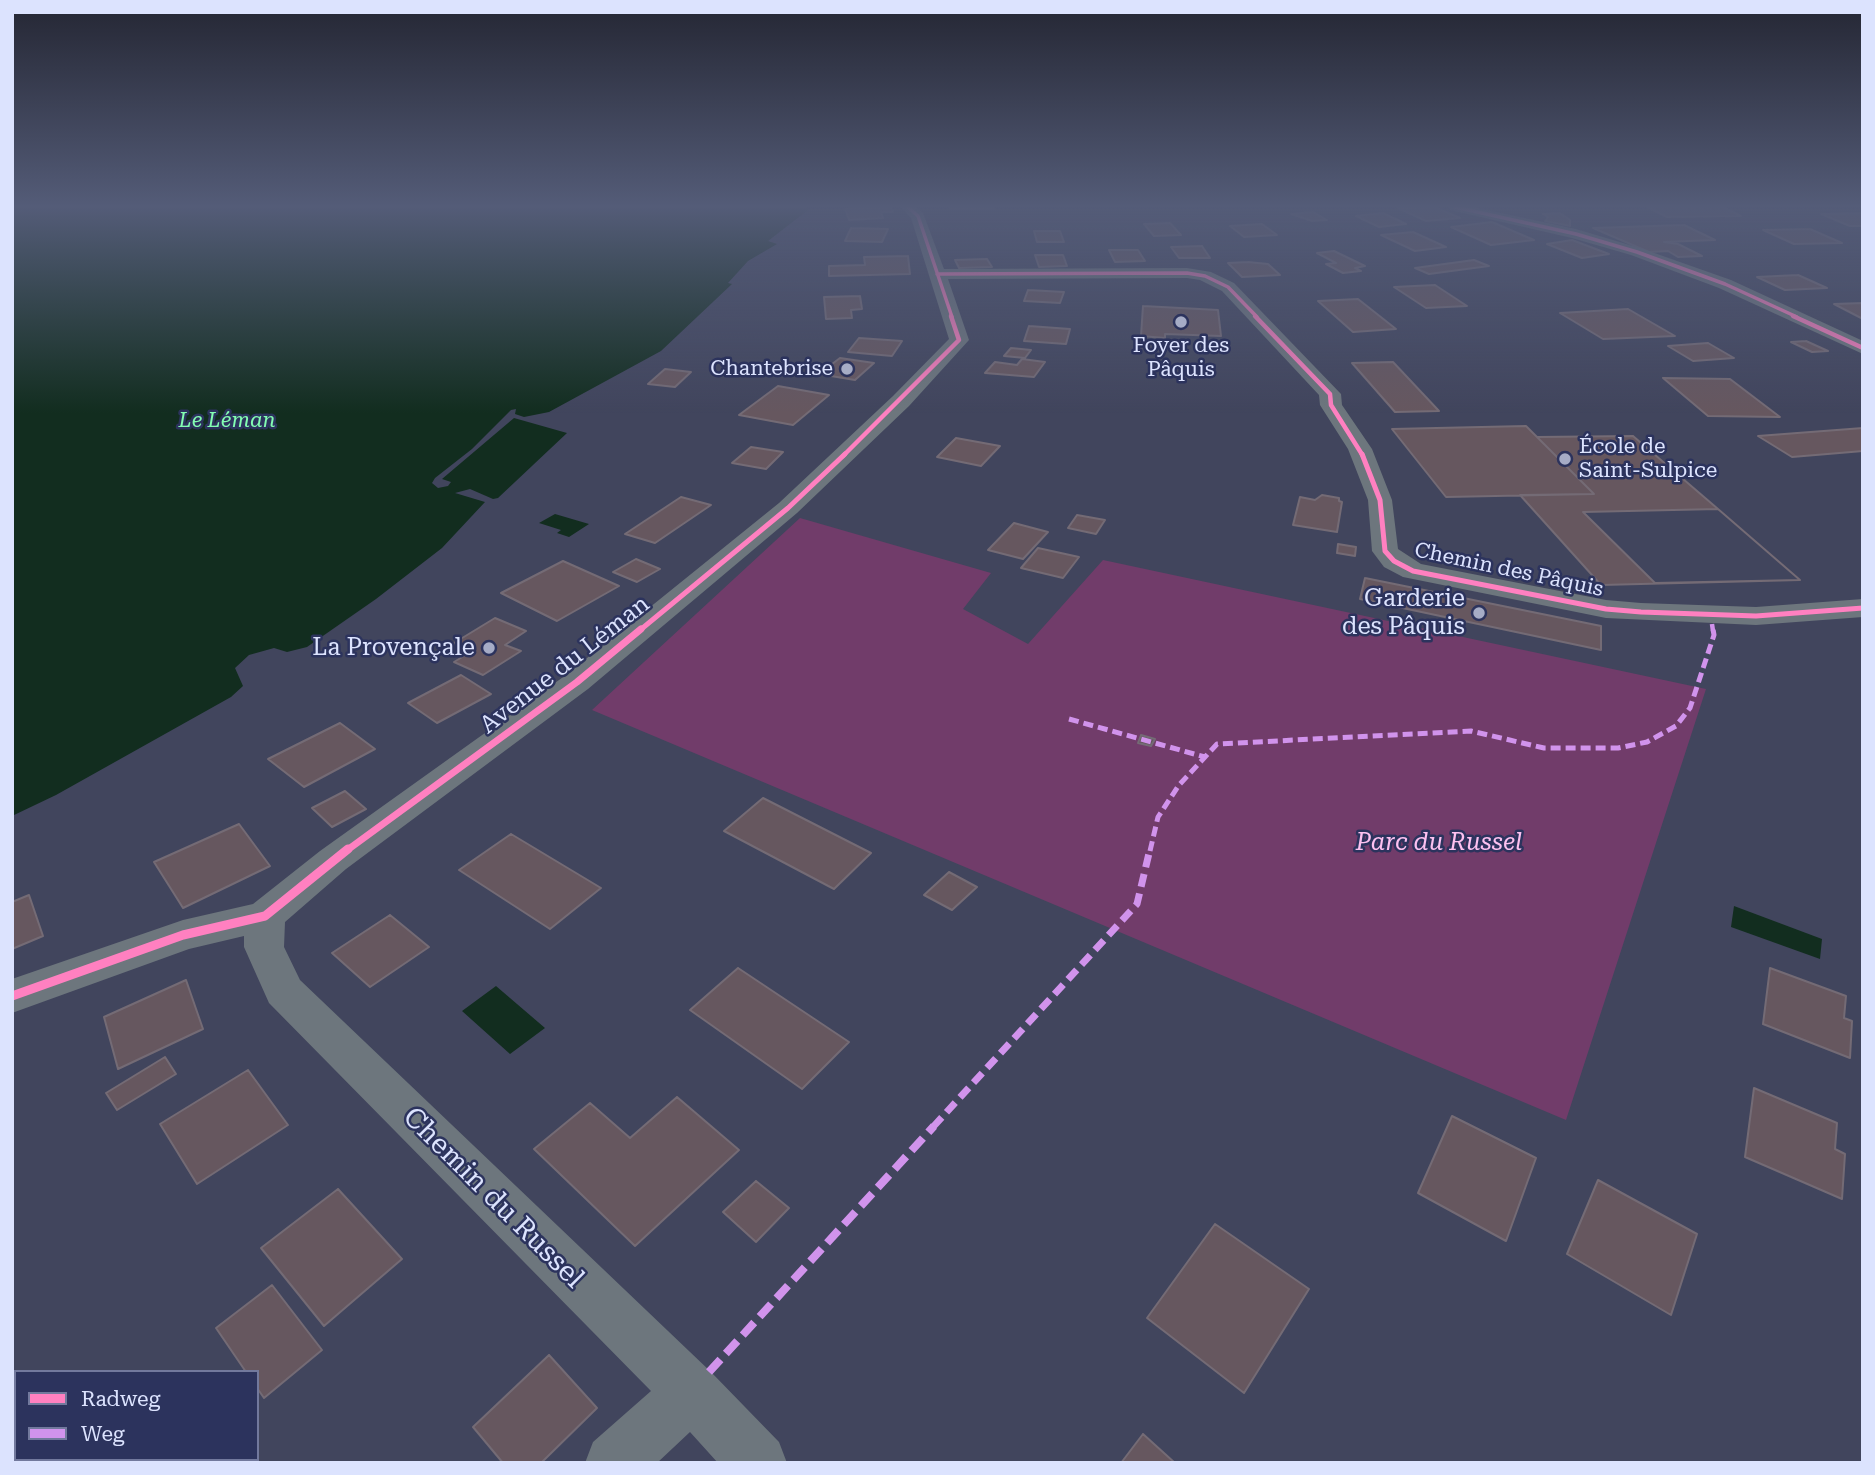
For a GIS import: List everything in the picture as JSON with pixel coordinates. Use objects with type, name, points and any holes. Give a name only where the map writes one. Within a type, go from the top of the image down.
[{"type":"street","name":"Avenue du Léman","points":[[12,996],[183,934],[265,916],[332,860],[543,708],[666,612],[788,508],[894,408],[958,340],[938,276]]},
{"type":"street","name":"Chemin des Pâquis","points":[[1196,276],[1228,287],[1330,394],[1331,405],[1360,449],[1380,500],[1385,551],[1394,561],[1413,571],[1606,609],[1641,612],[1756,616],[1863,608]]},
{"type":"street","points":[[1703,276],[1863,348]]},
{"type":"street","name":"Chemin du Russel","points":[[265,916],[264,947],[284,991],[691,1392],[758,1463]]},
{"type":"street","points":[[614,1463],[691,1392]]},
{"type":"green space","name":"Parc du Russel","points":[[800,518],[991,573],[963,609],[1028,644],[1103,560],[1706,689],[1566,1120],[592,710]]},
{"type":"water","name":"Le Léman","points":[[12,276],[735,276],[728,283],[732,284],[661,351],[549,412],[524,417],[515,414],[516,409],[511,410],[472,449],[435,478],[432,483],[438,488],[448,486],[451,482],[442,479],[514,418],[567,433],[498,498],[493,499],[470,489],[455,493],[485,502],[442,548],[376,599],[307,647],[287,652],[274,648],[249,655],[235,668],[243,686],[231,697],[56,795],[12,816]]},
{"type":"water","points":[[555,514],[589,524],[569,537],[557,533],[561,530],[539,523]]},
{"type":"water","points":[[1734,906],[1822,939],[1820,959],[1731,927]]},
{"type":"water","points":[[496,986],[545,1028],[510,1054],[462,1011]]},
{"type":"building","points":[[1800,276],[1827,288],[1785,290],[1757,277]]},
{"type":"building","points":[[1435,285],[1467,306],[1426,308],[1394,287]]},
{"type":"building","points":[[1028,290],[1064,292],[1060,303],[1024,301]]},
{"type":"building","points":[[860,296],[862,309],[851,310],[852,318],[826,319],[824,297]]},
{"type":"building","points":[[1358,299],[1396,329],[1353,332],[1318,301]]},
{"type":"building","points":[[1863,303],[1863,319],[1834,304]]},
{"type":"building","name":"Foyer des Pâquis","points":[[1143,306],[1218,310],[1221,336],[1141,336]]},
{"type":"building","points":[[1628,309],[1675,336],[1603,339],[1560,313]]},
{"type":"building","points":[[1029,326],[1070,329],[1066,344],[1024,341]]},
{"type":"building","points":[[859,338],[902,341],[892,356],[848,352]]},
{"type":"building","points":[[1806,341],[1828,351],[1812,352],[1791,342]]},
{"type":"building","points":[[1708,343],[1734,358],[1693,361],[1668,346]]},
{"type":"building","points":[[1011,348],[1031,350],[1025,358],[1004,356]]},
{"type":"building","name":"Chantebrise","points":[[840,358],[874,363],[855,380],[819,374]]},
{"type":"building","points":[[1022,359],[1045,362],[1034,377],[985,373],[995,362],[1017,365]]},
{"type":"building","points":[[1393,362],[1439,411],[1395,412],[1352,363]]},
{"type":"building","points":[[665,369],[691,372],[675,387],[648,384]]},
{"type":"building","points":[[1663,378],[1730,379],[1780,417],[1708,416]]},
{"type":"building","points":[[778,386],[829,395],[793,425],[739,415]]},
{"type":"building","points":[[1526,426],[1594,494],[1446,497],[1392,429]]},
{"type":"building","points":[[1863,428],[1863,451],[1792,457],[1758,436]]},
{"type":"building","name":"École de Saint-Sulpice","points":[[1633,436],[1800,580],[1601,585],[1520,495],[1594,494],[1537,437]]},
{"type":"building","points":[[956,438],[1000,446],[981,466],[937,457]]},
{"type":"building","points":[[751,447],[783,452],[766,469],[732,463]]},
{"type":"building","points":[[1322,495],[1339,498],[1342,502],[1337,532],[1293,525],[1300,497],[1315,500]]},
{"type":"building","points":[[681,497],[711,505],[655,543],[625,534]]},
{"type":"building","points":[[1718,509],[1800,580],[1655,583],[1583,512]]},
{"type":"building","points":[[1077,515],[1105,520],[1096,534],[1068,528]]},
{"type":"building","points":[[1014,523],[1048,532],[1023,559],[988,550]]},
{"type":"building","points":[[1338,544],[1356,547],[1355,556],[1337,553]]},
{"type":"building","points":[[1038,548],[1079,557],[1063,578],[1021,568]]},
{"type":"building","points":[[636,559],[660,569],[637,582],[613,572]]},
{"type":"building","points":[[563,561],[619,586],[557,621],[501,593]]},
{"type":"building","name":"Garderie des Pâquis","points":[[1365,578],[1601,626],[1601,650],[1360,599]]},
{"type":"building","name":"La Provençale","points":[[495,618],[526,631],[505,645],[521,651],[483,675],[454,662],[472,651],[454,643]]},
{"type":"building","points":[[461,675],[491,694],[437,723],[408,703]]},
{"type":"building","points":[[340,723],[375,749],[304,787],[268,759]]},
{"type":"building","points":[[1141,735],[1155,739],[1151,746],[1138,743]]},
{"type":"building","points":[[345,791],[366,809],[332,827],[312,808]]},
{"type":"building","points":[[763,798],[871,853],[834,889],[724,831]]},
{"type":"building","points":[[239,824],[270,866],[183,908],[154,862]]},
{"type":"building","points":[[511,834],[601,888],[550,929],[459,870]]},
{"type":"building","points":[[949,872],[977,887],[952,910],[924,895]]},
{"type":"building","points":[[29,895],[43,936],[12,949],[12,902]]},
{"type":"building","points":[[390,915],[429,947],[370,987],[332,953]]},
{"type":"building","points":[[738,968],[849,1042],[802,1089],[690,1010]]},
{"type":"building","points":[[1770,968],[1846,996],[1844,1018],[1852,1021],[1850,1058],[1763,1024]]},
{"type":"building","points":[[186,980],[203,1029],[118,1069],[104,1017]]},
{"type":"building","points":[[165,1057],[176,1074],[117,1110],[106,1093]]},
{"type":"building","points":[[248,1070],[288,1125],[197,1184],[160,1124]]},
{"type":"building","points":[[1754,1088],[1837,1123],[1835,1149],[1845,1154],[1842,1199],[1745,1157]]},
{"type":"building","points":[[677,1097],[739,1150],[635,1246],[534,1149],[590,1103],[630,1138]]},
{"type":"building","points":[[1452,1116],[1536,1158],[1506,1241],[1418,1193]]},
{"type":"building","points":[[1598,1180],[1697,1234],[1671,1315],[1567,1254]]},
{"type":"building","points":[[756,1181],[789,1208],[756,1242],[723,1212]]},
{"type":"building","points":[[338,1189],[402,1259],[324,1326],[261,1248]]},
{"type":"building","points":[[1215,1224],[1309,1289],[1244,1393],[1147,1318]]},
{"type":"building","points":[[272,1285],[322,1350],[264,1398],[259,1391],[259,1370],[245,1370],[216,1328]]},
{"type":"building","points":[[549,1355],[597,1408],[541,1463],[503,1463],[473,1427]]},
{"type":"building","points":[[1143,1434],[1175,1463],[1121,1463]]},
{"type":"marked path","points":[[709,1372],[1137,904],[1158,817],[1179,785],[1217,744],[1471,731],[1544,748],[1618,748],[1647,742],[1676,726],[1690,708],[1714,635],[1712,624]]},
{"type":"marked path","points":[[1069,719],[1205,757]]},
{"type":"cycle path","points":[[12,996],[183,935],[265,916],[333,860],[577,682],[788,508],[901,401],[959,340],[938,276]]},
{"type":"cycle path","points":[[1204,276],[1228,287],[1330,394],[1331,405],[1360,449],[1380,500],[1385,551],[1394,561],[1413,571],[1606,609],[1641,612],[1756,616],[1863,608]]},
{"type":"cycle path","points":[[1703,276],[1863,348]]},
{"type":"place","name":"Foyer des Pâquis","points":[[1181,322]]},
{"type":"place","name":"Chantebrise","points":[[847,369]]},
{"type":"place","name":"École de Saint-Sulpice","points":[[1565,459]]},
{"type":"place","name":"Garderie des Pâquis","points":[[1479,613]]},
{"type":"place","name":"La Provençale","points":[[489,648]]}]
